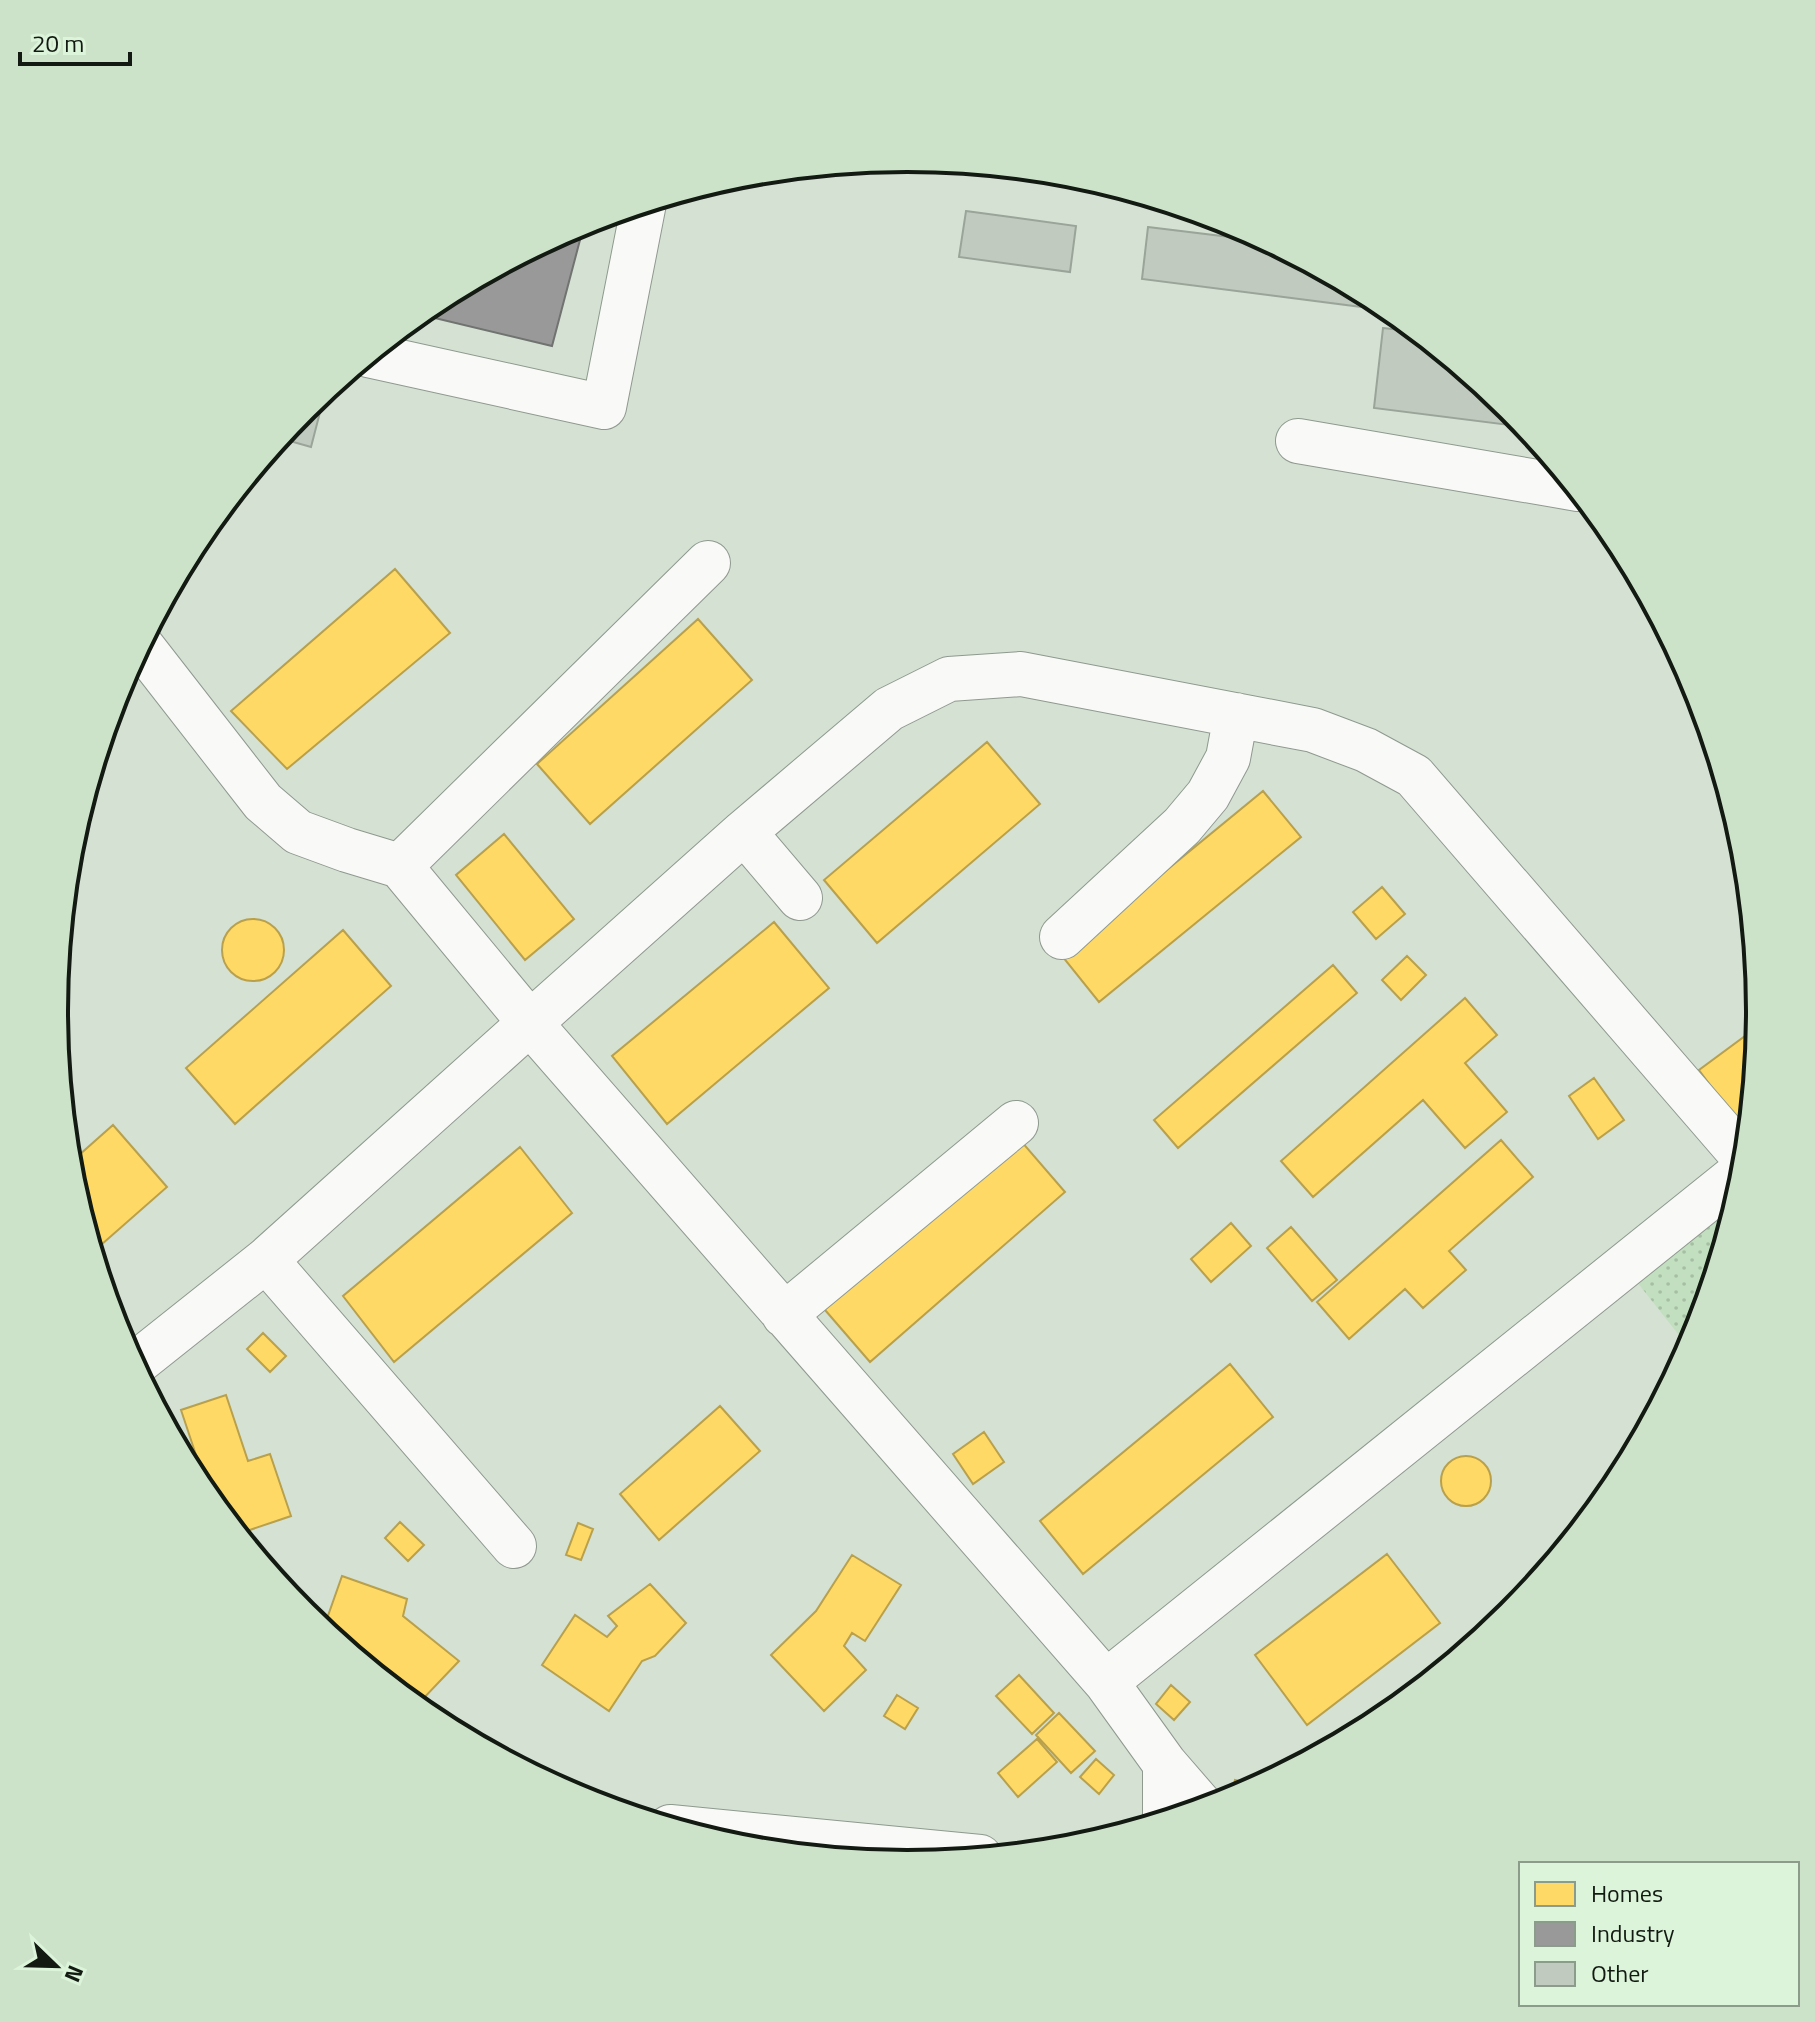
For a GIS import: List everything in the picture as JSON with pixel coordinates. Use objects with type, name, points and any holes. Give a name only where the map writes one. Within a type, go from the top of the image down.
[{"type":"main road","points":[[381,358],[604,407],[642,215]]},
{"type":"main road","points":[[1298,441],[1563,486]]},
{"type":"main road","points":[[400,866],[708,563]]},
{"type":"main road","points":[[148,655],[263,802],[298,832],[400,866],[530,1023],[1106,1682],[1165,1764],[1196,1799]]},
{"type":"main road","points":[[144,1357],[266,1260],[744,832],[889,709],[949,679],[1021,674],[1313,730],[1366,750],[1414,776],[1736,1148]]},
{"type":"main road","points":[[1062,937],[1182,826],[1208,795],[1228,758],[1236,715]]},
{"type":"main road","points":[[744,832],[800,898]]},
{"type":"main road","points":[[784,1315],[1016,1123]]},
{"type":"main road","points":[[1106,1682],[1729,1182]]},
{"type":"main road","points":[[266,1260],[514,1546]]},
{"type":"main road","points":[[1165,1764],[1165,1810]]},
{"type":"main road","points":[[746,1834],[908,1850]]},
{"type":"green space","points":[[1723,1209],[1702,1281],[1681,1337],[1633,1277]]},
{"type":"building: Homes","points":[[395,569],[450,633],[287,769],[231,711]]},
{"type":"building: Homes","points":[[698,619],[752,680],[590,824],[537,764]]},
{"type":"building: Homes","points":[[987,742],[1040,804],[877,943],[824,880]]},
{"type":"building: Homes","points":[[1263,791],[1301,837],[1099,1002],[1062,956]]},
{"type":"building: Homes","points":[[504,834],[574,919],[525,960],[456,875]]},
{"type":"building: Homes","points":[[1382,887],[1405,914],[1376,939],[1353,912]]},
{"type":"building: Homes","points":[[253,919],[275,928],[284,950],[275,972],[253,981],[231,972],[222,950],[231,928]]},
{"type":"building: Homes","points":[[774,922],[829,988],[667,1124],[612,1056]]},
{"type":"building: Homes","points":[[343,930],[391,986],[235,1124],[186,1068]]},
{"type":"building: Homes","points":[[1407,956],[1426,975],[1401,1000],[1382,980]]},
{"type":"building: Homes","points":[[1333,965],[1357,993],[1178,1148],[1154,1120]]},
{"type":"building: Homes","points":[[1465,998],[1497,1035],[1465,1063],[1507,1112],[1465,1148],[1423,1100],[1313,1197],[1281,1161]]},
{"type":"building: Homes","points":[[1746,1035],[1739,1125],[1699,1070]]},
{"type":"building: Homes","points":[[1594,1078],[1624,1120],[1598,1139],[1569,1096]]},
{"type":"building: Homes","points":[[113,1125],[167,1187],[102,1244],[84,1175],[80,1154]]},
{"type":"building: Homes","points":[[1014,1133],[1065,1192],[870,1362],[819,1303]]},
{"type":"building: Homes","points":[[1501,1140],[1533,1177],[1449,1251],[1466,1270],[1423,1308],[1405,1289],[1349,1339],[1317,1302]]},
{"type":"building: Homes","points":[[520,1147],[572,1213],[394,1362],[343,1296]]},
{"type":"building: Homes","points":[[1231,1223],[1251,1246],[1211,1282],[1191,1259]]},
{"type":"building: Homes","points":[[1291,1227],[1337,1280],[1312,1301],[1267,1248]]},
{"type":"building: Homes","points":[[263,1333],[286,1356],[270,1372],[247,1349]]},
{"type":"building: Homes","points":[[1230,1364],[1273,1417],[1083,1574],[1040,1521]]},
{"type":"building: Homes","points":[[226,1395],[248,1461],[270,1454],[291,1516],[248,1531],[197,1458],[181,1410]]},
{"type":"building: Homes","points":[[720,1406],[760,1451],[659,1540],[620,1494]]},
{"type":"building: Homes","points":[[984,1432],[1004,1462],[973,1484],[953,1454]]},
{"type":"building: Homes","points":[[1466,1456],[1484,1463],[1491,1481],[1484,1499],[1466,1506],[1448,1499],[1441,1481],[1448,1463]]},
{"type":"building: Homes","points":[[400,1522],[424,1545],[408,1561],[385,1538]]},
{"type":"building: Homes","points":[[578,1523],[593,1529],[581,1560],[566,1555]]},
{"type":"building: Homes","points":[[1387,1554],[1440,1623],[1307,1725],[1255,1655]]},
{"type":"building: Homes","points":[[852,1555],[901,1585],[865,1641],[852,1633],[844,1646],[866,1670],[824,1711],[771,1655],[816,1611]]},
{"type":"building: Homes","points":[[342,1576],[407,1599],[403,1616],[459,1661],[425,1697],[396,1677],[327,1617]]},
{"type":"building: Homes","points":[[650,1584],[686,1623],[655,1656],[642,1661],[609,1711],[542,1665],[575,1615],[607,1637],[617,1626],[608,1616]]},
{"type":"building: Homes","points":[[1019,1675],[1054,1713],[1032,1734],[996,1696]]},
{"type":"building: Homes","points":[[1171,1685],[1190,1702],[1174,1720],[1156,1704]]},
{"type":"building: Homes","points":[[897,1695],[918,1708],[905,1729],[884,1716]]},
{"type":"building: Homes","points":[[1059,1713],[1095,1751],[1071,1773],[1036,1735]]},
{"type":"building: Homes","points":[[1037,1739],[1057,1762],[1018,1797],[998,1773]]},
{"type":"building: Homes","points":[[1096,1759],[1114,1775],[1099,1794],[1080,1777]]},
{"type":"building: Industry","points":[[581,237],[552,346],[434,318],[488,284]]},
{"type":"building: Other","points":[[966,211],[1076,226],[1070,272],[959,257]]},
{"type":"building: Other","points":[[1148,227],[1235,238],[1279,258],[1365,307],[1142,279]]},
{"type":"building: Other","points":[[1383,328],[1397,330],[1461,380],[1509,425],[1374,408]]},
{"type":"building: Other","points":[[320,411],[311,447],[291,441]]}]
